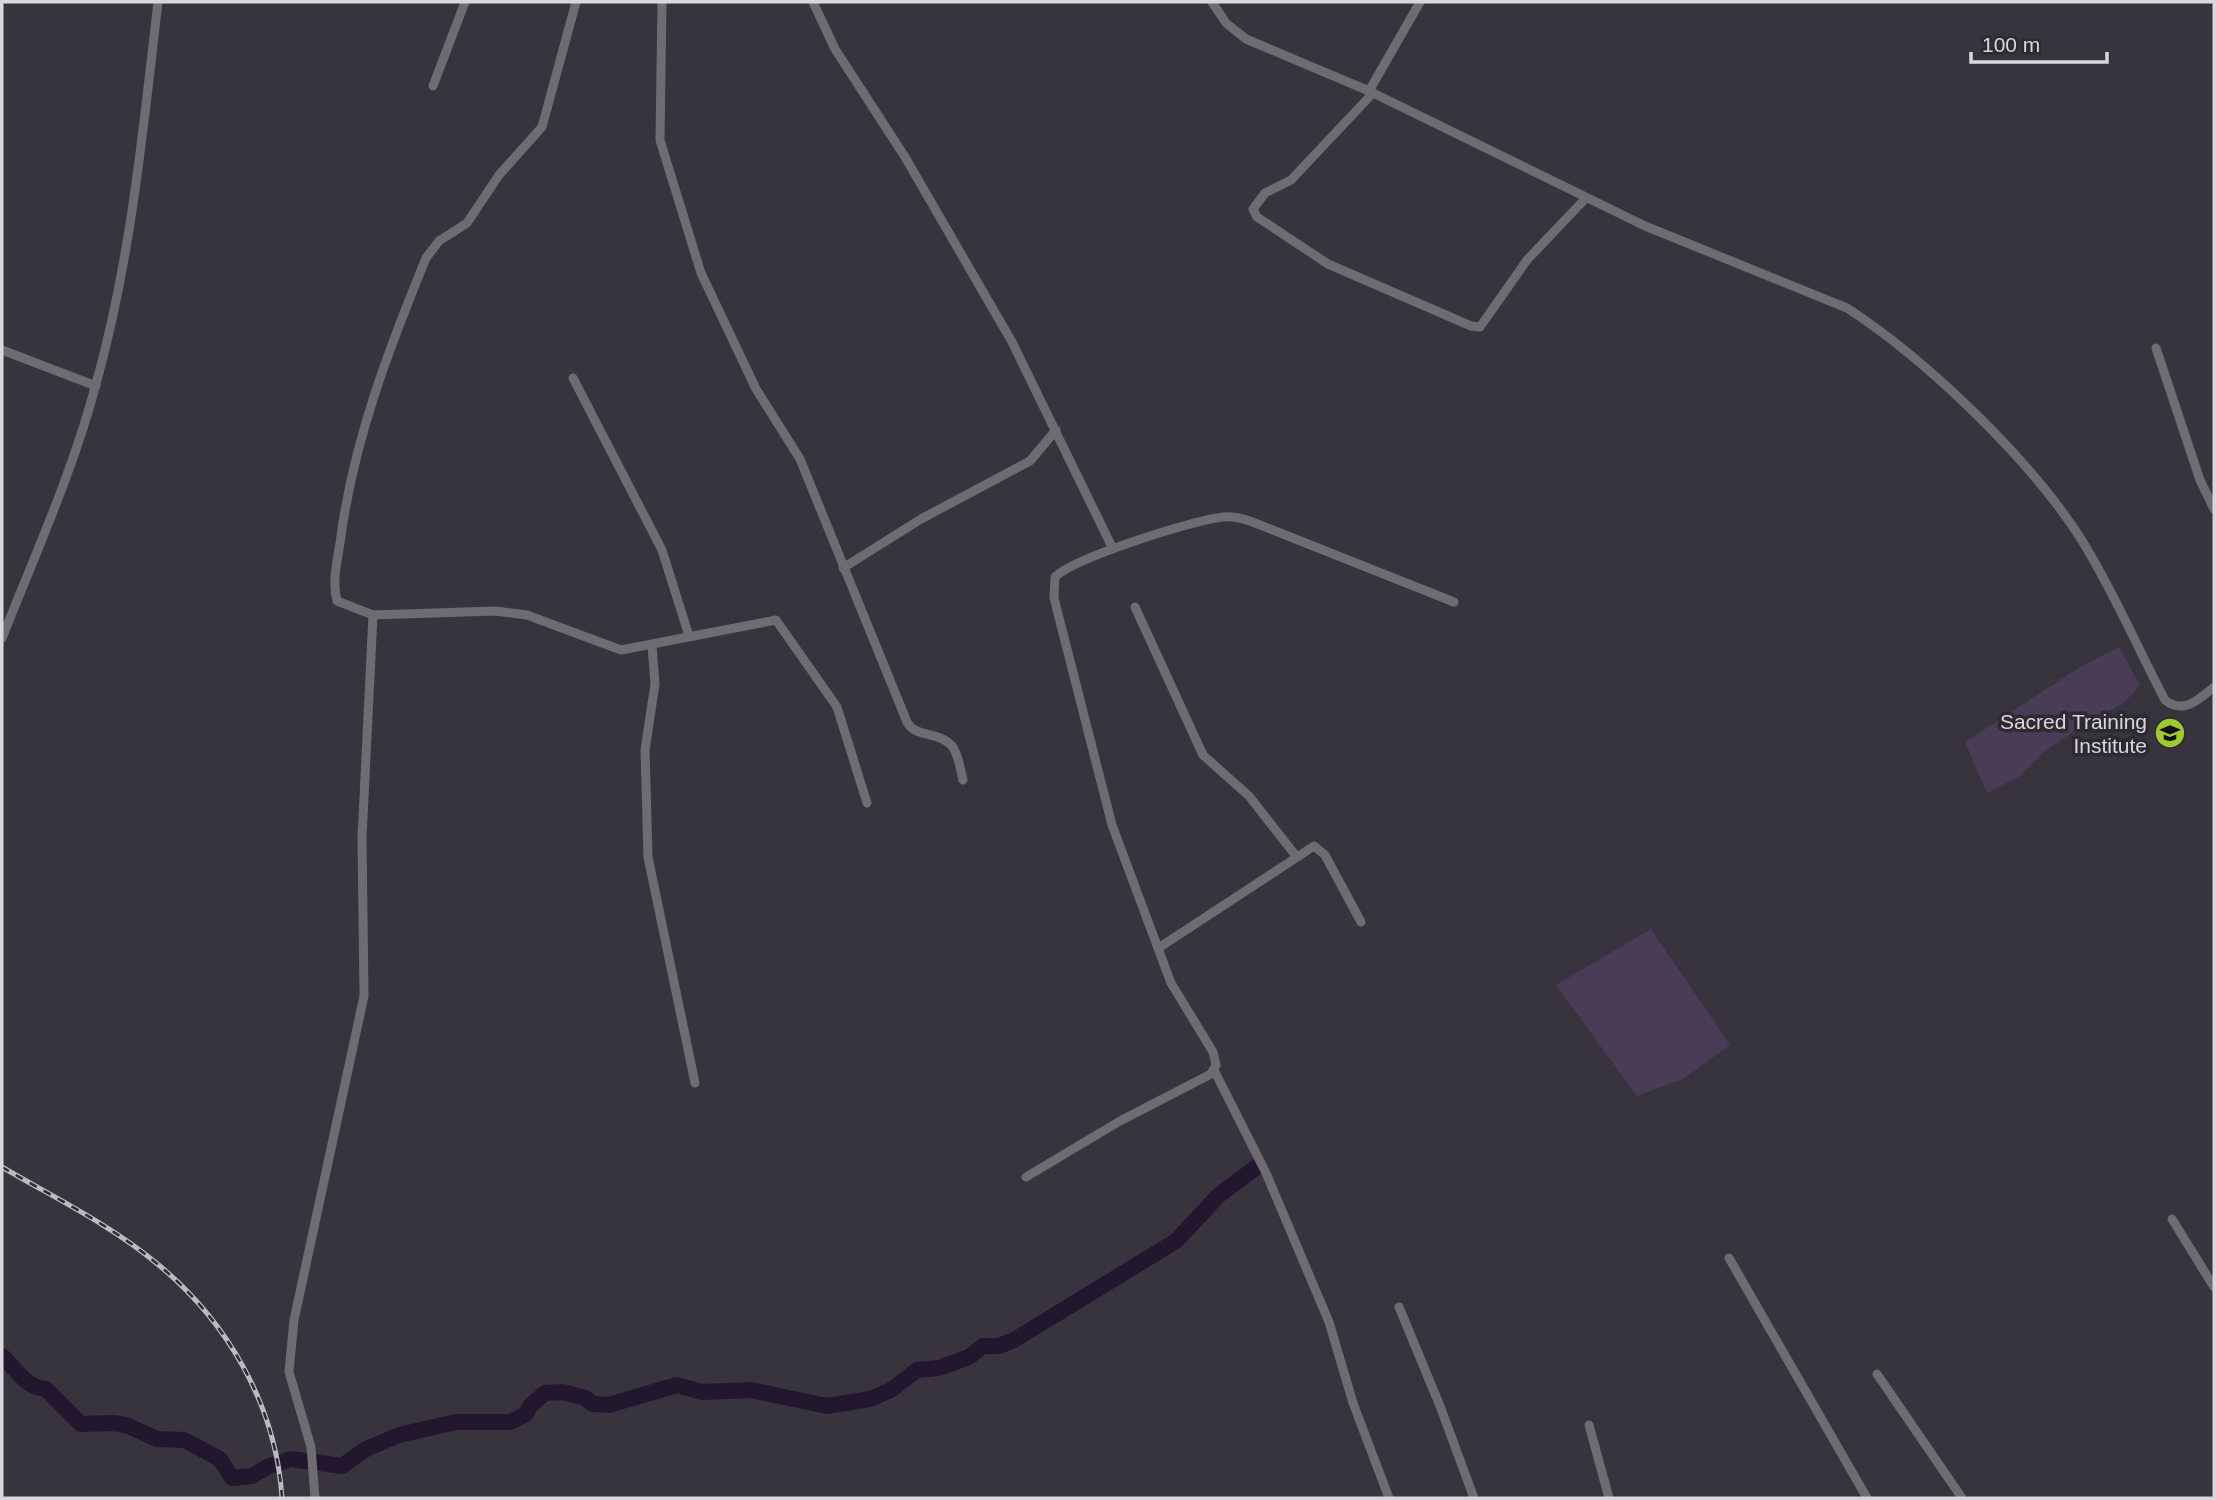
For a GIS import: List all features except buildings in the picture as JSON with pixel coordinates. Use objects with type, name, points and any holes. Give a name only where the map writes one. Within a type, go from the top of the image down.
[{"type":"street","points":[[2,638],[76,451],[96,386],[132,215],[158,2]]},
{"type":"street","points":[[433,86],[465,2]]},
{"type":"street","points":[[576,2],[542,127],[499,175],[467,223],[439,241],[426,258],[377,380],[352,469],[335,589],[337,601],[373,615],[516,614],[542,619],[621,650],[652,646],[771,620],[779,621],[836,707],[867,803]]},
{"type":"street","points":[[662,2],[660,140],[701,273],[756,389],[800,459],[906,722],[913,730],[936,735],[951,745],[956,753],[963,780]]},
{"type":"street","points":[[813,2],[835,49],[905,157],[1012,342],[1113,549]]},
{"type":"street","points":[[1212,2],[1226,23],[1247,39],[1371,92],[1586,199],[1847,309],[1877,329],[1983,421],[2038,482],[2094,561],[2165,700],[2172,705],[2189,706],[2214,687]]},
{"type":"street","points":[[1420,2],[1371,92],[1291,180],[1265,193],[1253,209],[1257,217],[1328,264],[1471,326],[1480,327],[1527,260],[1586,199]]},
{"type":"street","points":[[2156,348],[2200,480],[2214,509]]},
{"type":"street","points":[[2,350],[96,386]]},
{"type":"street","points":[[573,378],[662,550],[690,636]]},
{"type":"street","points":[[844,568],[921,519],[1030,461],[1056,430]]},
{"type":"street","points":[[1389,1498],[1353,1403],[1329,1322],[1266,1173],[1214,1070],[1213,1052],[1179,999],[1110,816],[1052,582],[1059,573],[1113,549],[1220,517],[1238,518],[1454,602]]},
{"type":"street","points":[[1135,607],[1203,755],[1249,796],[1296,856]]},
{"type":"street","points":[[315,1498],[311,1447],[289,1372],[291,1346],[364,996],[362,838],[373,615]]},
{"type":"street","points":[[652,646],[655,684],[645,750],[648,857],[695,1083]]},
{"type":"street","points":[[1160,947],[1314,846],[1321,849],[1361,922]]},
{"type":"street","points":[[1026,1177],[1214,1070]]},
{"type":"street","points":[[2172,1219],[2214,1287]]},
{"type":"street","points":[[1729,1258],[1867,1498]]},
{"type":"street","points":[[1399,1307],[1474,1498]]},
{"type":"street","points":[[1877,1374],[1962,1498]]},
{"type":"street","points":[[1589,1426],[1609,1498]]},
{"type":"shaded area","points":[[2119,647],[2140,685],[2124,703],[2094,718],[2045,751],[2020,776],[1987,793],[1965,742],[2080,667]]},
{"type":"shaded area","points":[[1651,929],[1730,1045],[1683,1079],[1637,1096],[1556,985]]},
{"type":"waterway","points":[[2,1356],[32,1385],[46,1389],[81,1424],[126,1425],[157,1439],[184,1440],[220,1459],[232,1478],[252,1476],[267,1467],[291,1459],[342,1466],[366,1449],[399,1435],[456,1422],[511,1422],[526,1414],[530,1406],[545,1393],[563,1392],[585,1398],[593,1404],[609,1405],[677,1385],[702,1392],[751,1390],[827,1406],[870,1399],[891,1390],[917,1370],[939,1368],[969,1357],[983,1346],[999,1346],[1014,1340],[1176,1241],[1219,1195],[1258,1166]]},
{"type":"railway","points":[[2,1167],[100,1223],[137,1248],[181,1285],[204,1310],[243,1367],[258,1398],[270,1430],[282,1498]]},
{"type":"place","name":"Sacred Training Institute","points":[[2170,733]]}]
